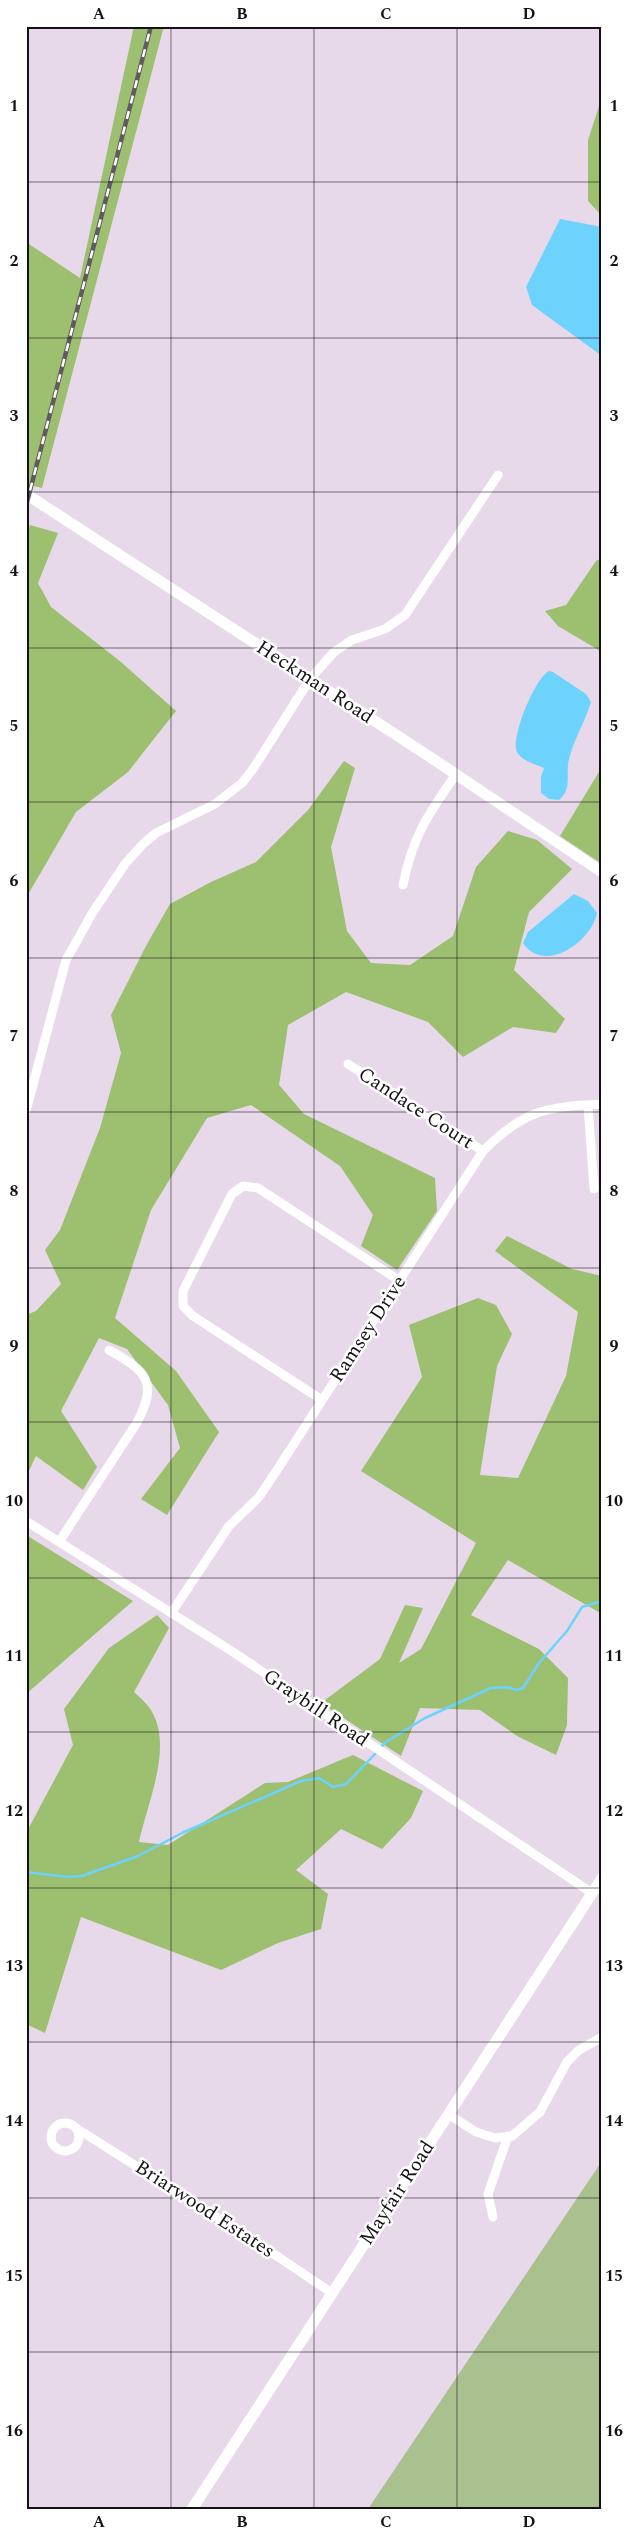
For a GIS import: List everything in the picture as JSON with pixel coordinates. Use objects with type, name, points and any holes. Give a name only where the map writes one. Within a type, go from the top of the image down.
[{"type":"street","points":[[26,1112],[66,960],[93,912],[125,864],[143,844],[168,826],[216,804],[242,783],[254,769],[310,678],[323,661],[345,644],[385,629],[405,615],[498,475]]},
{"type":"street","name":"Heckman Road","points":[[26,494],[310,678],[602,872]]},
{"type":"street","points":[[403,885],[409,854],[416,837],[456,774]]},
{"type":"street","name":"Candace Court","points":[[348,1064],[483,1151]]},
{"type":"street","name":"Ramsey Drive","points":[[172,1612],[229,1526],[259,1496],[483,1151],[502,1132],[530,1114],[552,1108],[602,1104]]},
{"type":"street","points":[[588,1105],[594,1189]]},
{"type":"street","points":[[322,1400],[193,1316],[183,1306],[183,1291],[228,1203],[237,1190],[250,1186],[258,1188],[400,1281]]},
{"type":"street","points":[[59,1542],[136,1424],[144,1410],[149,1393],[146,1378],[142,1372],[109,1350]]},
{"type":"street","name":"Graybill Road","points":[[26,1521],[172,1612],[597,1897]]},
{"type":"street","name":"Mayfair Road","points":[[192,2509],[448,2114],[597,1897],[602,1878]]},
{"type":"street","points":[[448,2114],[476,2132],[495,2138],[508,2136],[540,2112],[567,2062],[579,2050],[602,2037]]},
{"type":"street","name":"Briarwood Estates","points":[[76,2128],[260,2244],[332,2293]]},
{"type":"street","points":[[493,2217],[488,2194],[508,2136]]},
{"type":"green space","points":[[134,26],[164,26],[42,488],[26,484],[26,242],[80,278]]},
{"type":"green space","points":[[602,97],[602,216],[588,201],[588,140]]},
{"type":"green space","points":[[30,525],[58,533],[38,583],[51,607],[121,662],[176,711],[128,772],[76,812],[26,898],[26,537]]},
{"type":"green space","points":[[602,558],[602,652],[558,626],[545,611],[566,605],[596,561]]},
{"type":"green space","points":[[344,761],[355,768],[331,847],[347,931],[371,963],[410,965],[453,936],[476,867],[508,831],[537,840],[572,869],[529,912],[514,970],[565,1019],[556,1033],[513,1027],[463,1057],[428,1022],[346,992],[288,1025],[279,1085],[304,1114],[435,1178],[437,1211],[397,1270],[361,1246],[373,1215],[340,1166],[251,1105],[207,1118],[151,1210],[115,1318],[176,1371],[219,1432],[167,1515],[141,1499],[180,1448],[168,1405],[127,1349],[99,1338],[61,1411],[97,1467],[83,1490],[36,1456],[26,1477],[26,1315],[36,1311],[61,1284],[45,1250],[60,1230],[100,1128],[121,1053],[111,1015],[147,944],[170,904],[211,882],[256,862],[308,810]]},
{"type":"green space","points":[[602,767],[602,864],[560,836]]},
{"type":"green space","points":[[507,1236],[572,1269],[602,1276],[602,1614],[508,1560],[471,1615],[539,1649],[568,1678],[567,1725],[556,1755],[517,1736],[480,1710],[420,1708],[401,1756],[321,1703],[380,1659],[405,1605],[423,1608],[399,1663],[421,1649],[476,1543],[361,1471],[422,1377],[409,1325],[478,1298],[496,1305],[512,1334],[497,1366],[480,1475],[518,1478],[566,1376],[578,1312],[495,1251]]},
{"type":"green space","points":[[26,1535],[133,1601],[26,1694]]},
{"type":"green space","points":[[157,1615],[169,1628],[134,1692],[152,1712],[158,1726],[160,1742],[156,1776],[139,1842],[168,1845],[265,1783],[288,1782],[353,1755],[423,1791],[411,1818],[382,1849],[341,1829],[296,1870],[328,1894],[321,1929],[278,1943],[221,1970],[81,1917],[45,2033],[26,2024],[26,1833],[73,1745],[64,1709],[109,1648]]},
{"type":"green space","points":[[602,2161],[602,2509],[368,2509]]},
{"type":"water","points":[[560,219],[602,227],[602,356],[532,305],[526,287]]},
{"type":"water","points":[[549,671],[586,694],[591,702],[569,759],[566,791],[559,800],[549,799],[541,793],[541,777],[544,768],[522,758],[517,752],[516,745],[520,722],[525,709],[537,685]]},
{"type":"water","points":[[574,894],[588,901],[597,913],[593,924],[586,934],[577,943],[555,955],[543,956],[532,952],[523,943],[528,932]]},
{"type":"waterway","points":[[380,1748],[386,1742],[425,1718],[491,1688],[506,1687],[517,1690],[523,1688],[539,1663],[567,1631],[582,1607],[602,1601]]},
{"type":"waterway","points":[[26,1872],[68,1877],[82,1876],[138,1856],[182,1833],[301,1781],[319,1778],[333,1787],[346,1784],[377,1752]]},
{"type":"railway","points":[[26,506],[151,26]]}]
